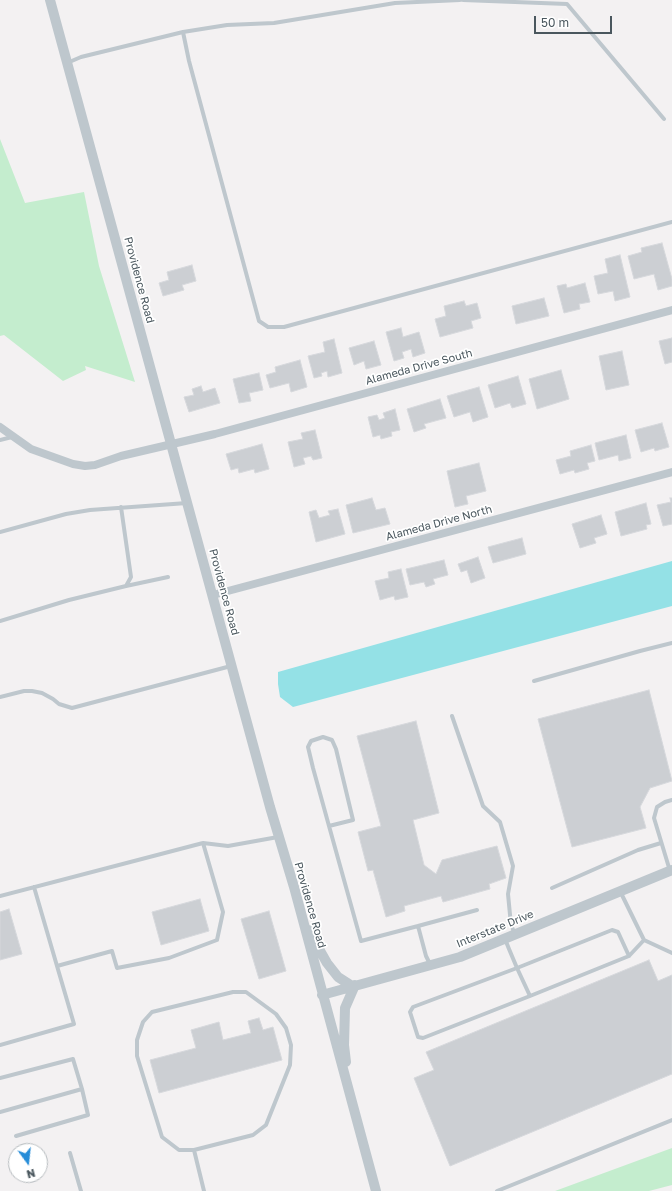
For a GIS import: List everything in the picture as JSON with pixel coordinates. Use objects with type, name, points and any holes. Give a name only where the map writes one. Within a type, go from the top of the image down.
[{"type":"street","name":"Providence Road","points":[[50,0],[376,1191]]},
{"type":"street","name":"Alameda Drive South","points":[[0,428],[31,450],[73,464],[85,466],[172,443],[188,441],[215,434],[672,310]]},
{"type":"street","name":"Alameda Drive North","points":[[212,595],[672,472]]},
{"type":"street","name":"Interstate Drive","points":[[322,994],[460,956],[671,871]]},
{"type":"street","points":[[294,888],[315,942],[327,963],[338,977],[354,986],[345,1008],[344,1038],[352,1103]]},
{"type":"lane","points":[[67,63],[81,57],[183,32],[227,25],[274,23],[395,3],[461,0],[567,4],[664,119]]},
{"type":"lane","points":[[183,32],[189,62],[259,321],[268,327],[284,327],[672,222]]},
{"type":"lane","points":[[0,440],[12,437]]},
{"type":"lane","points":[[0,532],[66,514],[90,510],[121,507],[165,506],[187,503]]},
{"type":"lane","points":[[121,507],[131,576],[126,586]]},
{"type":"lane","points":[[0,620],[69,600],[168,577]]},
{"type":"lane","points":[[534,681],[640,651],[672,644]]},
{"type":"lane","points":[[0,697],[24,691],[32,691],[42,693],[53,698],[59,704],[72,708],[232,666]]},
{"type":"lane","points":[[452,716],[483,806],[500,822],[514,866],[508,894],[511,925],[515,934]]},
{"type":"lane","points":[[329,826],[354,820],[336,749],[332,740],[323,738],[311,742],[308,747],[329,826],[360,942],[477,910]]},
{"type":"lane","points":[[671,871],[654,818],[656,807],[672,800]]},
{"type":"lane","points":[[0,896],[203,843],[228,846],[278,837]]},
{"type":"lane","points":[[57,966],[112,951],[117,968],[169,958],[217,940],[223,912],[203,843]]},
{"type":"lane","points":[[552,888],[638,850],[661,843]]},
{"type":"lane","points":[[0,1045],[74,1024],[34,887]]},
{"type":"lane","points":[[620,892],[644,940],[672,953]]},
{"type":"lane","points":[[418,926],[430,965]]},
{"type":"lane","points":[[629,956],[618,932],[612,930],[518,968],[412,1007],[410,1012],[418,1037],[423,1038],[629,956],[644,940]]},
{"type":"lane","points":[[505,938],[530,996]]},
{"type":"lane","points":[[234,992],[246,992],[276,1014],[286,1028],[291,1045],[290,1066],[266,1125],[253,1135],[194,1150],[179,1150],[162,1137],[137,1056],[137,1040],[144,1022],[152,1012],[234,992]]},
{"type":"lane","points":[[0,1078],[73,1059],[82,1089],[88,1115],[16,1136]]},
{"type":"lane","points":[[0,1112],[82,1089]]},
{"type":"lane","points":[[497,1191],[672,1120]]},
{"type":"lane","points":[[194,1150],[204,1191]]},
{"type":"lane","points":[[70,1153],[81,1191]]},
{"type":"green space","points":[[0,139],[25,203],[84,192],[99,266],[135,382],[85,366],[86,370],[63,381],[4,335],[0,336]]},
{"type":"green space","points":[[672,1148],[672,1185],[649,1191],[555,1191]]},
{"type":"water","points":[[672,561],[672,606],[293,707],[280,697],[278,672]]},
{"type":"building","points":[[662,243],[672,279],[672,286],[658,290],[654,274],[634,279],[628,256],[642,252],[641,248]]},
{"type":"building","points":[[620,255],[630,297],[615,301],[613,291],[598,294],[594,276],[608,273],[605,259]]},
{"type":"building","points":[[192,265],[196,281],[182,285],[184,290],[163,296],[159,283],[169,280],[167,272]]},
{"type":"building","points":[[585,283],[590,302],[579,304],[580,309],[564,313],[557,286],[566,284],[567,288]]},
{"type":"building","points":[[544,298],[549,316],[516,324],[512,306]]},
{"type":"building","points":[[464,301],[466,306],[477,303],[481,318],[471,321],[473,328],[440,337],[435,319],[446,316],[444,306]]},
{"type":"building","points":[[401,328],[403,337],[419,332],[425,353],[413,357],[411,349],[402,352],[404,358],[394,361],[386,332]]},
{"type":"building","points":[[672,338],[672,362],[665,364],[659,341]]},
{"type":"building","points":[[334,339],[342,373],[328,377],[327,371],[321,373],[322,376],[314,378],[308,356],[325,352],[323,342]]},
{"type":"building","points":[[374,341],[381,365],[366,369],[364,361],[354,365],[349,348]]},
{"type":"building","points":[[622,351],[629,385],[606,390],[599,356]]},
{"type":"building","points":[[300,360],[307,387],[291,392],[289,383],[270,388],[266,375],[276,372],[275,367]]},
{"type":"building","points":[[561,370],[569,399],[537,409],[529,379]]},
{"type":"building","points":[[259,373],[263,390],[249,393],[251,401],[239,403],[233,379]]},
{"type":"building","points":[[518,376],[526,404],[512,408],[510,403],[495,408],[488,385]]},
{"type":"building","points":[[201,386],[203,392],[215,388],[220,403],[189,412],[184,397],[194,395],[192,389]]},
{"type":"building","points":[[479,387],[488,417],[473,422],[470,412],[454,417],[447,396]]},
{"type":"building","points":[[440,399],[446,418],[424,424],[426,428],[414,432],[407,409]]},
{"type":"building","points":[[395,409],[400,430],[391,432],[392,436],[381,439],[380,435],[373,437],[368,417],[377,415],[379,420],[385,418],[383,413]]},
{"type":"building","points":[[662,423],[669,447],[655,451],[654,448],[641,452],[635,430]]},
{"type":"building","points":[[315,430],[322,458],[313,460],[311,456],[303,458],[305,464],[294,467],[288,442],[303,439],[301,433]]},
{"type":"building","points":[[626,435],[631,458],[619,461],[618,455],[599,460],[595,443]]},
{"type":"building","points":[[262,444],[269,469],[255,473],[254,469],[239,473],[238,468],[231,470],[226,454]]},
{"type":"building","points":[[591,445],[595,461],[587,463],[589,469],[575,473],[574,470],[560,474],[556,460],[571,456],[570,451]]},
{"type":"building","points":[[479,463],[486,491],[466,496],[468,504],[455,507],[447,471]]},
{"type":"building","points":[[372,498],[376,510],[385,508],[390,524],[353,533],[346,505]]},
{"type":"building","points":[[670,498],[672,498],[672,524],[663,526],[657,505],[671,502]]},
{"type":"building","points":[[646,503],[651,524],[646,525],[647,529],[621,536],[615,512]]},
{"type":"building","points":[[338,509],[345,534],[316,542],[309,512],[316,510],[319,518],[330,515],[328,511]]},
{"type":"building","points":[[601,515],[607,534],[594,538],[596,543],[580,548],[572,524]]},
{"type":"building","points":[[522,538],[526,554],[493,563],[488,547]]},
{"type":"building","points":[[478,557],[485,578],[471,583],[467,570],[461,572],[458,564]]},
{"type":"building","points":[[444,560],[448,575],[433,579],[435,584],[426,587],[424,582],[410,585],[406,569]]},
{"type":"building","points":[[401,569],[408,597],[395,600],[394,596],[380,600],[375,581],[389,578],[388,572]]},
{"type":"building","points":[[649,690],[672,781],[650,788],[640,807],[646,828],[572,847],[538,719]]},
{"type":"building","points":[[416,721],[439,813],[413,820],[424,865],[436,874],[442,860],[497,846],[506,878],[489,884],[490,889],[443,902],[441,896],[404,906],[405,911],[386,917],[373,870],[368,871],[358,832],[381,826],[357,736]]},
{"type":"building","points":[[200,899],[209,931],[161,945],[152,912]]},
{"type":"building","points":[[9,909],[22,954],[0,960],[0,912]]},
{"type":"building","points":[[269,911],[286,971],[259,979],[241,919]]},
{"type":"building","points":[[649,960],[658,981],[672,975],[672,1074],[450,1166],[414,1078],[434,1070],[426,1052]]},
{"type":"building","points":[[259,1018],[263,1030],[273,1027],[282,1060],[159,1093],[150,1060],[196,1048],[191,1030],[219,1022],[223,1040],[251,1033],[248,1021]]}]
